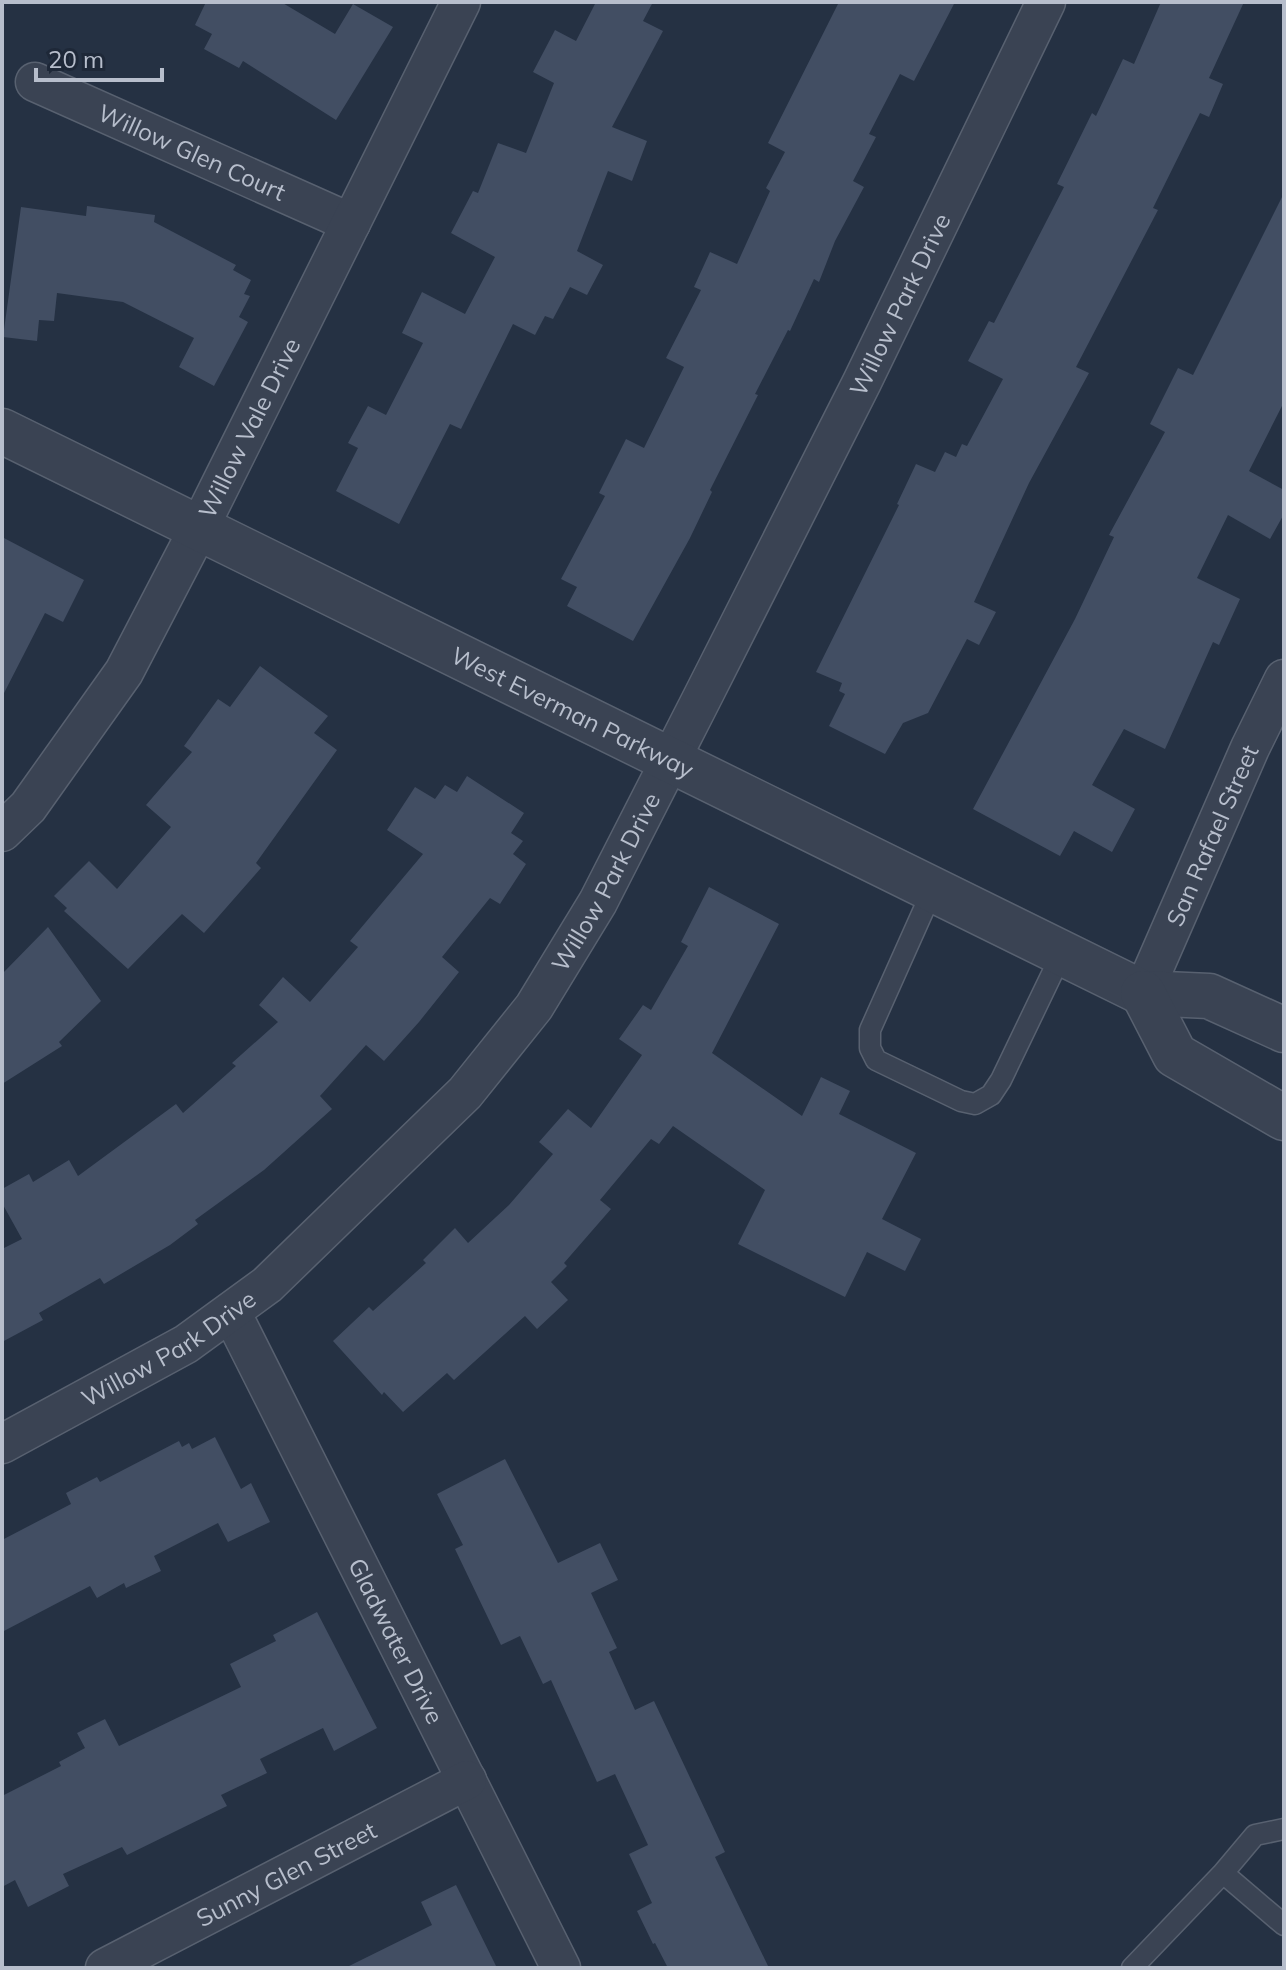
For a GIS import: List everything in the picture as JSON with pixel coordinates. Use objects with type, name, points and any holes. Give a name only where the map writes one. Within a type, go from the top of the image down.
[{"type":"street","name":"Willow Vale Drive","points":[[2,832],[28,807],[124,672],[461,2]]},
{"type":"street","name":"Willow Park Drive","points":[[2,1444],[186,1344],[267,1285],[465,1093],[534,1007],[598,902],[862,382],[1046,2]]},
{"type":"street","name":"Willow Glen Court","points":[[35,82],[351,223]]},
{"type":"street","name":"West Everman Parkway","points":[[2,431],[1143,993],[1209,996],[1284,1030]]},
{"type":"street","name":"San Rafael Street","points":[[1143,993],[1250,748],[1284,679]]},
{"type":"street","points":[[1143,993],[1175,1055],[1284,1118]]},
{"type":"street","name":"Gladwater Drive","points":[[231,1312],[561,1968]]},
{"type":"street","name":"Sunny Glen Street","points":[[105,1968],[467,1780]]},
{"type":"lane","points":[[933,889],[870,1030],[870,1048],[876,1060],[961,1101],[975,1104],[991,1095],[1062,953]]},
{"type":"lane","points":[[1132,1968],[1255,1835],[1284,1829]]},
{"type":"lane","points":[[1223,1873],[1284,1925]]},
{"type":"building","points":[[206,2],[281,2],[335,34],[353,4],[393,27],[336,120],[243,61],[239,68],[204,49],[212,34],[195,25]]},
{"type":"building","points":[[596,2],[653,2],[643,21],[663,31],[612,127],[647,141],[632,181],[608,171],[577,251],[603,265],[587,295],[570,287],[553,319],[545,316],[535,335],[513,324],[461,429],[450,424],[399,524],[336,491],[358,448],[348,443],[368,406],[386,415],[423,343],[402,333],[422,292],[465,314],[495,257],[451,233],[473,191],[478,193],[498,143],[526,153],[554,83],[533,72],[555,30],[576,41]]},
{"type":"building","points":[[839,2],[955,2],[914,81],[900,74],[869,134],[876,137],[853,181],[864,187],[835,241],[819,282],[814,279],[755,394],[758,395],[710,490],[712,492],[690,538],[633,641],[567,606],[577,587],[561,579],[605,496],[599,493],[626,439],[644,448],[684,367],[666,358],[701,290],[694,287],[710,252],[737,264],[770,191],[766,188],[785,152],[768,143]]},
{"type":"building","points":[[1161,2],[1244,2],[1209,78],[1223,84],[1209,117],[1200,113],[1153,208],[1158,210],[1076,367],[1089,373],[1029,483],[974,602],[996,612],[979,645],[967,639],[928,713],[903,723],[885,754],[829,726],[845,694],[839,691],[842,683],[816,672],[899,505],[916,464],[935,472],[945,452],[956,457],[962,444],[967,446],[1003,379],[968,361],[989,321],[994,323],[1064,187],[1057,184],[1092,113],[1096,116],[1123,59],[1134,64]]},
{"type":"building","points":[[1284,193],[1284,402],[1249,471],[1284,490],[1284,514],[1270,539],[1228,515],[1197,578],[1240,599],[1219,645],[1213,642],[1165,749],[1124,729],[1092,785],[1135,809],[1112,852],[1074,831],[1060,856],[973,809],[1075,619],[1114,537],[1109,535],[1165,432],[1150,424],[1178,368],[1193,375]]},
{"type":"building","points":[[87,206],[155,215],[154,222],[236,265],[233,270],[251,280],[244,294],[250,296],[239,317],[248,322],[214,386],[179,367],[194,338],[123,302],[57,293],[54,321],[39,320],[37,341],[3,337],[21,207],[86,216]]},
{"type":"building","points":[[2,537],[84,580],[63,622],[45,613],[2,697]]},
{"type":"building","points":[[260,666],[328,716],[314,733],[337,750],[256,863],[261,868],[204,933],[182,914],[128,969],[64,911],[67,908],[54,896],[89,861],[117,889],[171,827],[146,805],[192,752],[184,746],[218,699],[230,707]]},
{"type":"building","points":[[467,776],[524,813],[511,833],[523,841],[513,854],[526,864],[500,904],[490,898],[442,957],[459,972],[419,1022],[384,1061],[366,1045],[320,1096],[332,1109],[264,1170],[195,1220],[198,1224],[170,1245],[104,1284],[100,1278],[39,1313],[43,1320],[2,1342],[2,1249],[22,1239],[2,1203],[2,1189],[29,1174],[33,1182],[69,1160],[78,1176],[176,1104],[183,1113],[236,1066],[232,1063],[278,1022],[259,1005],[283,977],[310,1002],[358,947],[350,941],[423,854],[387,830],[415,787],[435,799],[445,785],[457,792]]},
{"type":"building","points":[[709,887],[779,924],[712,1053],[802,1116],[821,1077],[850,1091],[839,1114],[916,1153],[882,1219],[921,1239],[905,1271],[867,1252],[845,1297],[738,1244],[765,1190],[673,1126],[659,1144],[651,1139],[600,1200],[611,1209],[551,1282],[568,1300],[537,1329],[525,1316],[454,1380],[447,1373],[403,1412],[384,1392],[382,1395],[333,1341],[369,1307],[373,1311],[426,1263],[423,1260],[455,1228],[468,1243],[509,1205],[553,1154],[539,1142],[568,1109],[591,1128],[642,1055],[619,1039],[643,1005],[651,1010],[688,946],[681,942]]},
{"type":"building","points":[[48,927],[101,1001],[59,1042],[62,1046],[2,1084],[2,974]]},
{"type":"building","points":[[215,1437],[241,1489],[251,1483],[270,1522],[228,1542],[218,1523],[154,1556],[161,1571],[126,1588],[124,1583],[97,1598],[90,1586],[2,1632],[2,1540],[71,1504],[66,1493],[97,1477],[100,1482],[179,1441],[182,1447],[189,1443],[192,1449]]},
{"type":"building","points":[[505,1459],[558,1563],[600,1543],[618,1580],[591,1593],[617,1648],[609,1652],[635,1710],[654,1701],[725,1852],[715,1857],[769,1968],[668,1968],[653,1944],[637,1911],[652,1903],[629,1854],[648,1845],[615,1774],[597,1782],[551,1680],[543,1684],[520,1636],[501,1645],[455,1549],[463,1545],[437,1494]]},
{"type":"building","points":[[317,1612],[377,1728],[334,1751],[323,1728],[260,1759],[267,1773],[221,1795],[227,1806],[127,1855],[122,1847],[63,1874],[69,1886],[28,1907],[15,1880],[2,1887],[2,1796],[61,1766],[59,1762],[85,1748],[77,1733],[105,1719],[119,1746],[241,1687],[230,1664],[276,1641],[273,1635]]},
{"type":"building","points":[[456,1885],[497,1968],[345,1968],[432,1925],[421,1902]]}]
